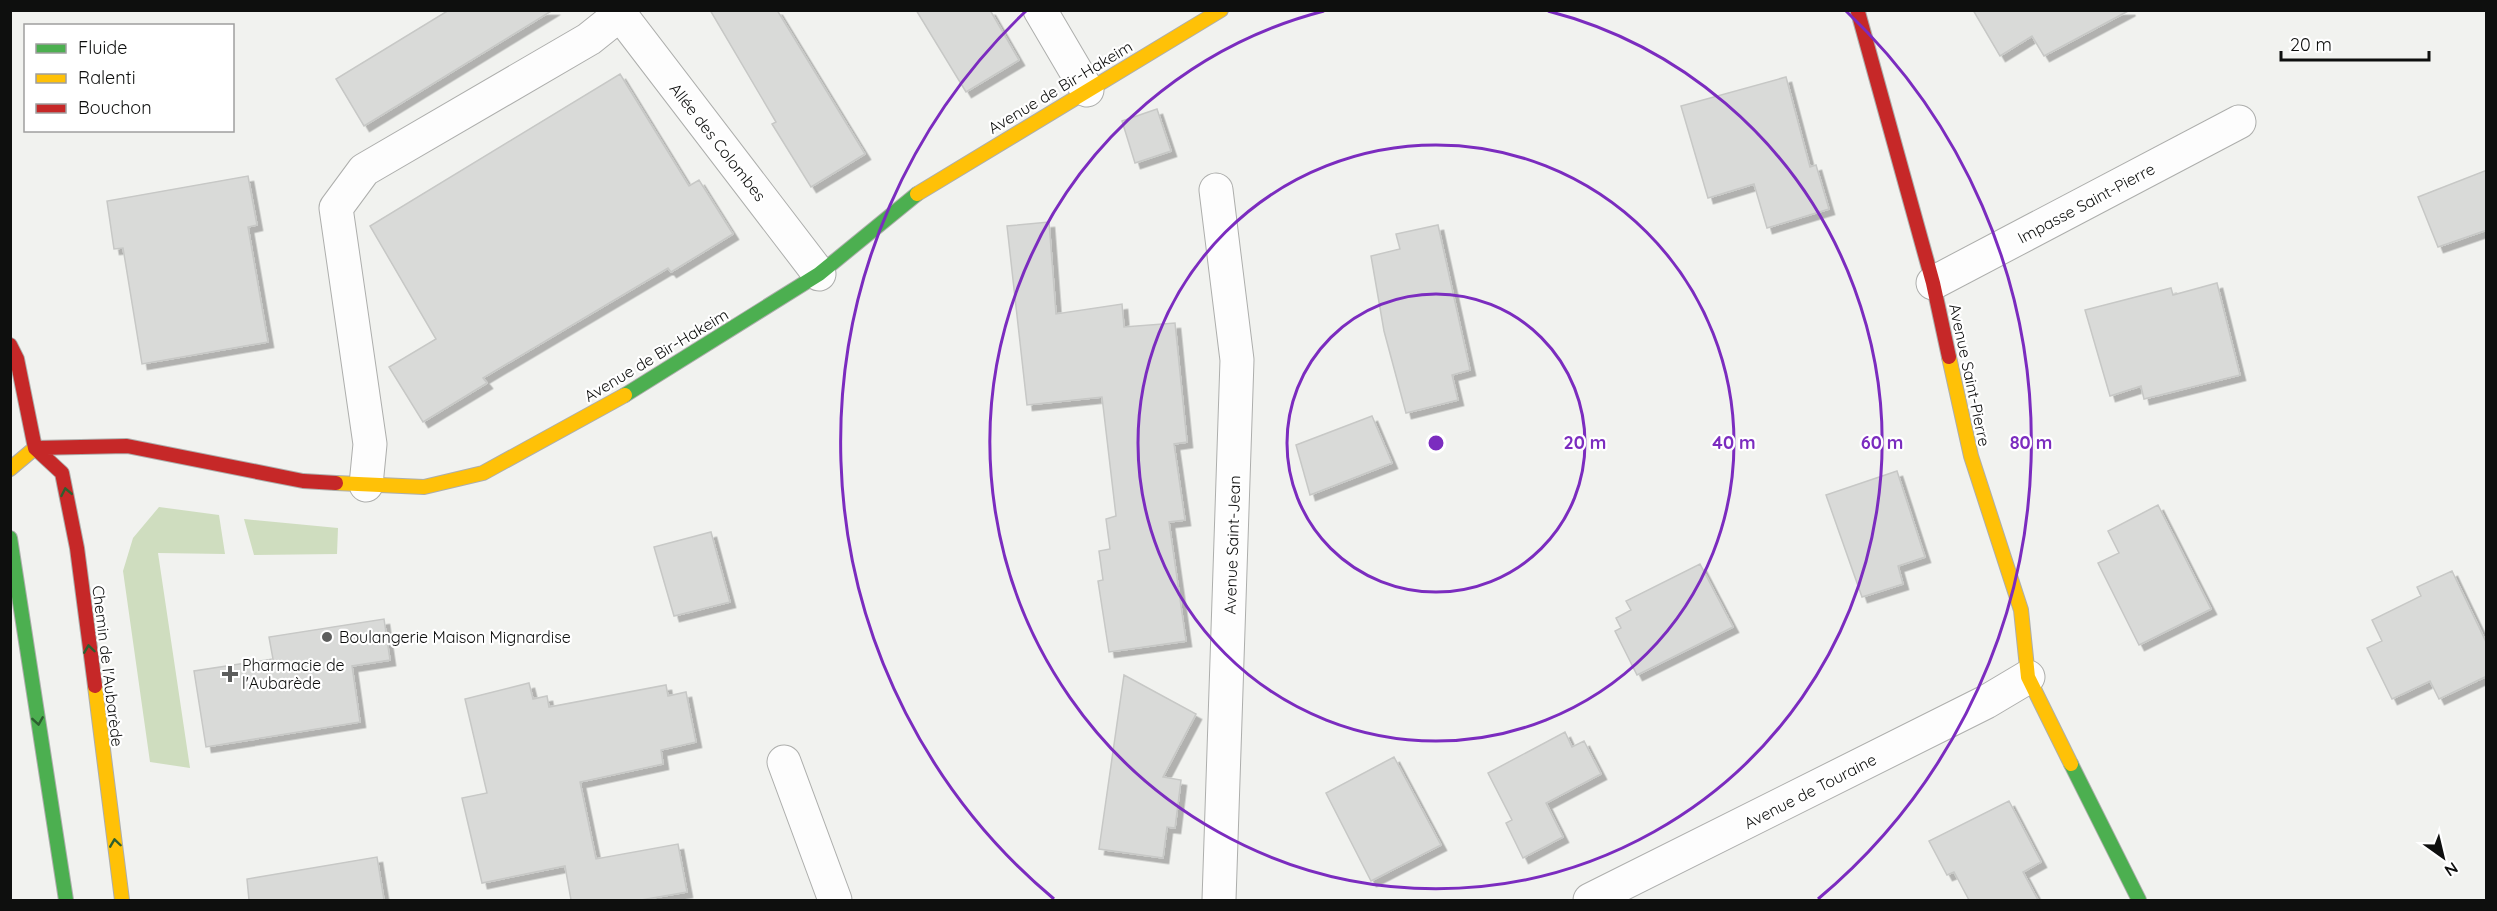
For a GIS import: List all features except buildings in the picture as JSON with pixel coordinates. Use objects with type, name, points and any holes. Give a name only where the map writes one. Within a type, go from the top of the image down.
[{"type":"street","points":[[1040,10],[1087,90]]},
{"type":"street","name":"Avenue de Bir-Hakeim","points":[[35,448],[127,446],[303,481],[424,487],[483,473],[636,389],[819,274],[911,196],[1221,10]]},
{"type":"street","name":"Avenue Saint-Pierre","points":[[1858,12],[1934,283],[1971,456],[2021,610],[2028,677],[2139,900]]},
{"type":"street","points":[[366,484],[370,444],[336,208],[364,170],[589,39],[618,13]]},
{"type":"street","name":"Allée des Colombes","points":[[618,13],[819,274]]},
{"type":"street","name":"Impasse Saint-Pierre","points":[[1934,283],[2239,122]]},
{"type":"street","name":"Avenue Saint-Jean","points":[[1216,190],[1237,360],[1219,900]]},
{"type":"street","points":[[10,345],[17,359],[35,448],[10,469]]},
{"type":"street","name":"Chemin de l'Aubarède","points":[[35,448],[62,473],[77,548],[122,900]]},
{"type":"street","points":[[10,538],[66,900]]},
{"type":"street","name":"Avenue de Touraine","points":[[1590,900],[1986,702],[2028,677]]},
{"type":"street","points":[[784,762],[835,900]]},
{"type":"green space","points":[[159,507],[219,515],[225,554],[158,553],[190,768],[150,762],[123,571],[133,538]]},
{"type":"green space","points":[[244,519],[338,528],[337,554],[254,555]]},
{"type":"traffic: fast","points":[[625,395],[819,274],[917,194]]},
{"type":"traffic: fast","points":[[10,538],[66,900]]},
{"type":"traffic: fast","points":[[2071,764],[2139,900]]},
{"type":"traffic: slow","points":[[917,194],[1221,10]]},
{"type":"traffic: slow","points":[[1949,357],[1971,456],[2021,610],[2028,677],[2071,764]]},
{"type":"traffic: slow","points":[[336,483],[424,487],[483,473],[625,395]]},
{"type":"traffic: slow","points":[[10,469],[35,448]]},
{"type":"traffic: slow","points":[[95,686],[122,900]]},
{"type":"traffic: jam","points":[[1858,12],[1933,283],[1949,357]]},
{"type":"traffic: jam","points":[[10,345],[17,359],[35,448],[62,473],[77,548],[95,686]]},
{"type":"traffic: jam","points":[[35,448],[127,446],[303,481],[336,483]]},
{"type":"place","name":"Boulangerie Maison Mignardise","points":[[327,637]]},
{"type":"place","name":"Pharmacie de l'Aubarède","points":[[230,674]]}]
